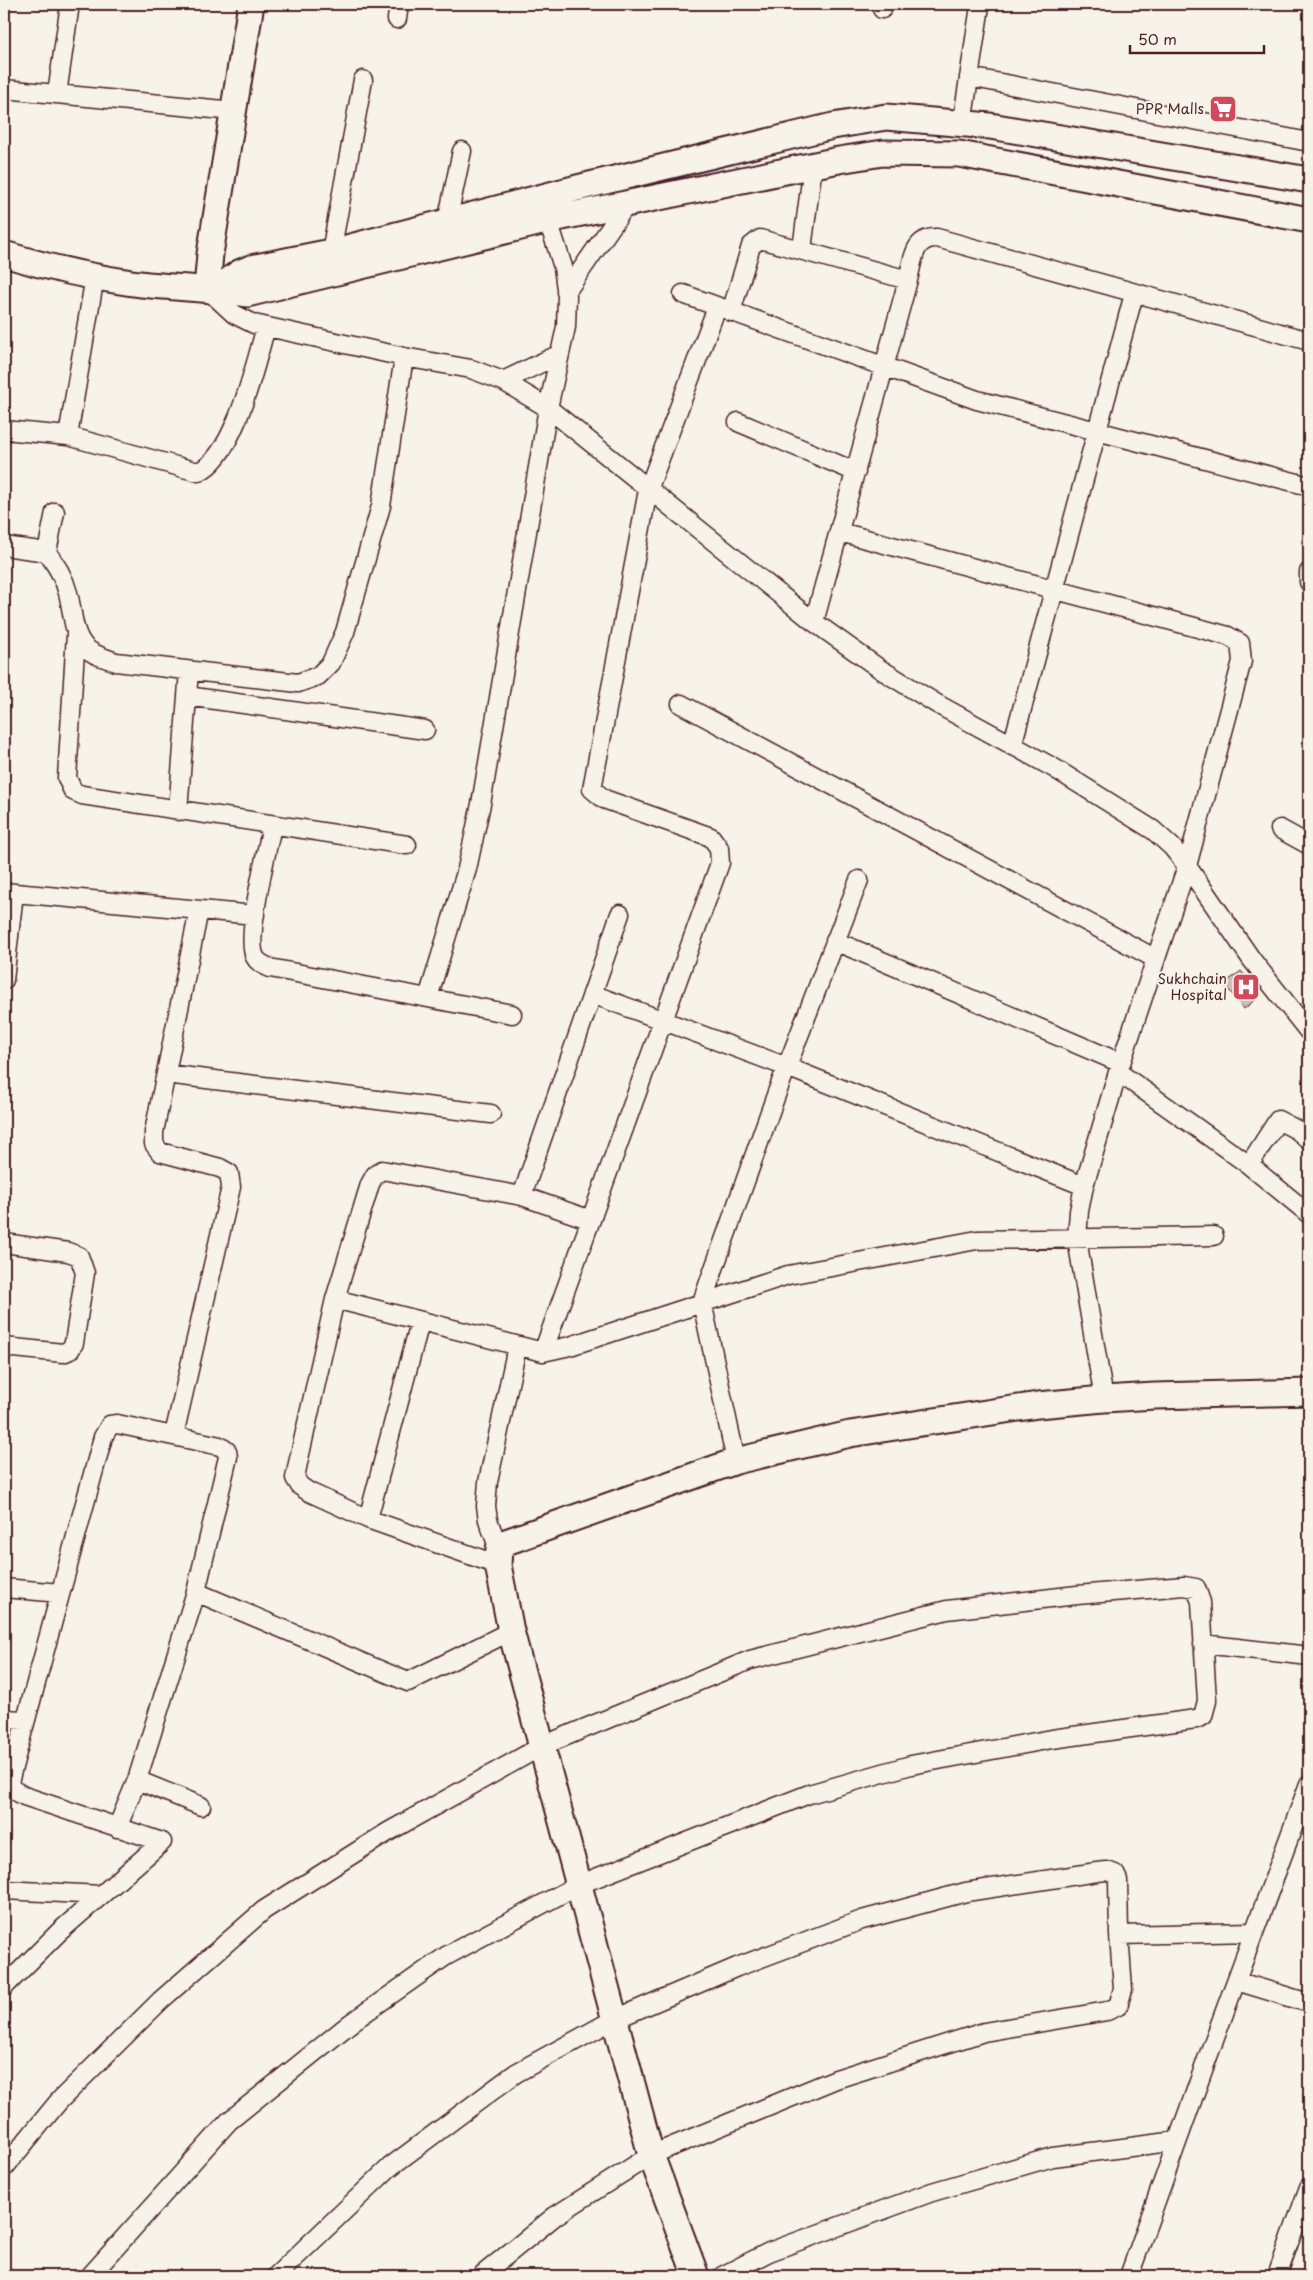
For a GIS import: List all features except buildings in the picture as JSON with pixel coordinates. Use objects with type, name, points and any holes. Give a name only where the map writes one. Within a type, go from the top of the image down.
[{"type":"street","points":[[57,94],[70,4]]},
{"type":"street","points":[[251,4],[210,254],[212,289],[234,314],[254,324],[266,327],[404,357],[471,369],[503,381],[548,408],[814,622],[880,669],[1012,746],[1054,768],[1153,830],[1172,847],[1188,866],[1252,960],[1309,1032]]},
{"type":"street","points":[[962,124],[980,6]]},
{"type":"street","points":[[969,77],[1309,142]]},
{"type":"street","points":[[331,252],[363,80]]},
{"type":"street","points":[[4,89],[234,111]]},
{"type":"street","points":[[212,289],[251,268],[331,252],[832,126],[886,117],[990,126],[1309,180]]},
{"type":"street","points":[[879,118],[883,153]]},
{"type":"street","points":[[832,126],[839,160]]},
{"type":"street","points":[[447,222],[462,151]]},
{"type":"street","points":[[4,254],[132,283],[212,289],[247,294],[548,220],[813,165],[883,153],[959,154],[1309,220]]},
{"type":"street","points":[[802,249],[813,165]]},
{"type":"street","points":[[566,292],[627,204]]},
{"type":"street","points":[[428,998],[467,869],[481,804],[548,408],[566,327],[566,292],[563,267],[548,220]]},
{"type":"street","points":[[814,622],[908,280],[921,241],[927,238],[937,238],[1309,341]]},
{"type":"street","points":[[543,1352],[720,863],[718,848],[711,837],[604,799],[592,789],[648,490],[751,246],[755,241],[765,240],[802,249],[908,280]]},
{"type":"street","points":[[68,436],[95,276]]},
{"type":"street","points":[[683,294],[977,400],[1309,486]]},
{"type":"street","points":[[1012,746],[1134,294]]},
{"type":"street","points":[[4,430],[68,436],[198,472],[206,468],[228,441],[239,414],[266,327]]},
{"type":"street","points":[[503,381],[560,354]]},
{"type":"street","points":[[76,634],[85,648],[94,654],[116,662],[298,683],[318,676],[331,663],[345,632],[381,506],[404,357]]},
{"type":"street","points":[[738,422],[856,472]]},
{"type":"street","points":[[55,512],[47,552],[62,575],[76,634],[67,778],[68,785],[73,791],[82,795],[178,811],[407,845]]},
{"type":"street","points":[[840,532],[1054,588],[1228,636],[1240,642],[1242,661],[1188,866],[1120,1067],[1084,1186],[1079,1211],[1077,1240],[1104,1399]]},
{"type":"street","points":[[4,546],[47,552]]},
{"type":"street","points":[[1309,572],[1309,582]]},
{"type":"street","points":[[178,811],[189,671]]},
{"type":"street","points":[[187,696],[425,730]]},
{"type":"street","points":[[681,704],[1156,959]]},
{"type":"street","points":[[272,826],[255,916],[252,945],[254,956],[259,963],[270,968],[512,1014]]},
{"type":"street","points":[[1280,829],[1309,845]]},
{"type":"street","points":[[736,1461],[702,1302],[787,1067],[859,880]]},
{"type":"street","points":[[4,980],[9,892],[255,916]]},
{"type":"street","points":[[174,1435],[232,1180],[229,1173],[220,1168],[160,1152],[154,1144],[154,1132],[199,910]]},
{"type":"street","points":[[522,1196],[620,914]]},
{"type":"street","points":[[835,941],[1120,1067],[1249,1165],[1309,1214]]},
{"type":"street","points":[[592,994],[787,1067],[1084,1186]]},
{"type":"street","points":[[166,1074],[491,1114]]},
{"type":"street","points":[[1249,1165],[1278,1120],[1297,1130],[1309,1140]]},
{"type":"street","points":[[498,1557],[368,1519],[300,1486],[295,1478],[335,1299],[370,1184],[375,1175],[382,1170],[522,1196],[591,1220]]},
{"type":"street","points":[[335,1299],[517,1347],[543,1352],[570,1346],[788,1275],[977,1240],[1077,1240],[1214,1236]]},
{"type":"street","points":[[4,1243],[68,1252],[79,1256],[86,1273],[74,1343],[70,1350],[63,1353],[4,1347]]},
{"type":"street","points":[[368,1519],[420,1322]]},
{"type":"street","points":[[517,1347],[488,1482],[486,1506],[488,1520],[498,1557],[511,1631],[613,2020],[651,2155],[696,2276]]},
{"type":"street","points":[[498,1557],[506,1542],[736,1461],[850,1434],[1038,1405],[1155,1396],[1309,1392]]},
{"type":"street","points":[[4,1986],[58,1932],[162,1842],[117,1828],[24,1796],[12,1789],[9,1782],[24,1720],[102,1437],[110,1425],[126,1424],[220,1446],[227,1451],[228,1457],[196,1592],[137,1780],[117,1828]]},
{"type":"street","points":[[4,2168],[60,2101],[161,2000],[264,1910],[388,1832],[542,1746],[750,1660],[947,1610],[1077,1595],[1184,1586],[1196,1588],[1200,1595],[1204,1644],[1206,1710],[1203,1716],[1196,1720],[1052,1739],[911,1765],[809,1794],[578,1884],[446,1956],[352,2022],[229,2121],[90,2276]]},
{"type":"street","points":[[4,1588],[60,1592]]},
{"type":"street","points":[[196,1592],[408,1682],[511,1631]]},
{"type":"street","points":[[1204,1644],[1309,1656]]},
{"type":"street","points":[[4,1720],[24,1720]]},
{"type":"street","points":[[137,1780],[201,1806]]},
{"type":"street","points":[[1129,2276],[1309,1784]]},
{"type":"street","points":[[276,2276],[390,2167],[516,2073],[613,2020],[738,1967],[862,1920],[966,1892],[1107,1871],[1115,1874],[1118,1880],[1119,1935],[1123,1989],[1118,2006],[984,2032],[836,2079],[651,2155],[555,2216],[481,2276]]},
{"type":"street","points":[[4,1890],[101,1895]]},
{"type":"street","points":[[1119,1935],[1254,1932]]},
{"type":"street","points":[[1236,1981],[1309,2003]]},
{"type":"street","points":[[722,2276],[769,2252],[932,2192],[1053,2157],[1177,2141]]},
{"type":"street","points":[[1277,2276],[1309,2187]]},
{"type":"place","name":"PPR Malls","points":[[1223,109]]},
{"type":"place","name":"Sukhchain Hospital","points":[[1246,987]]}]
